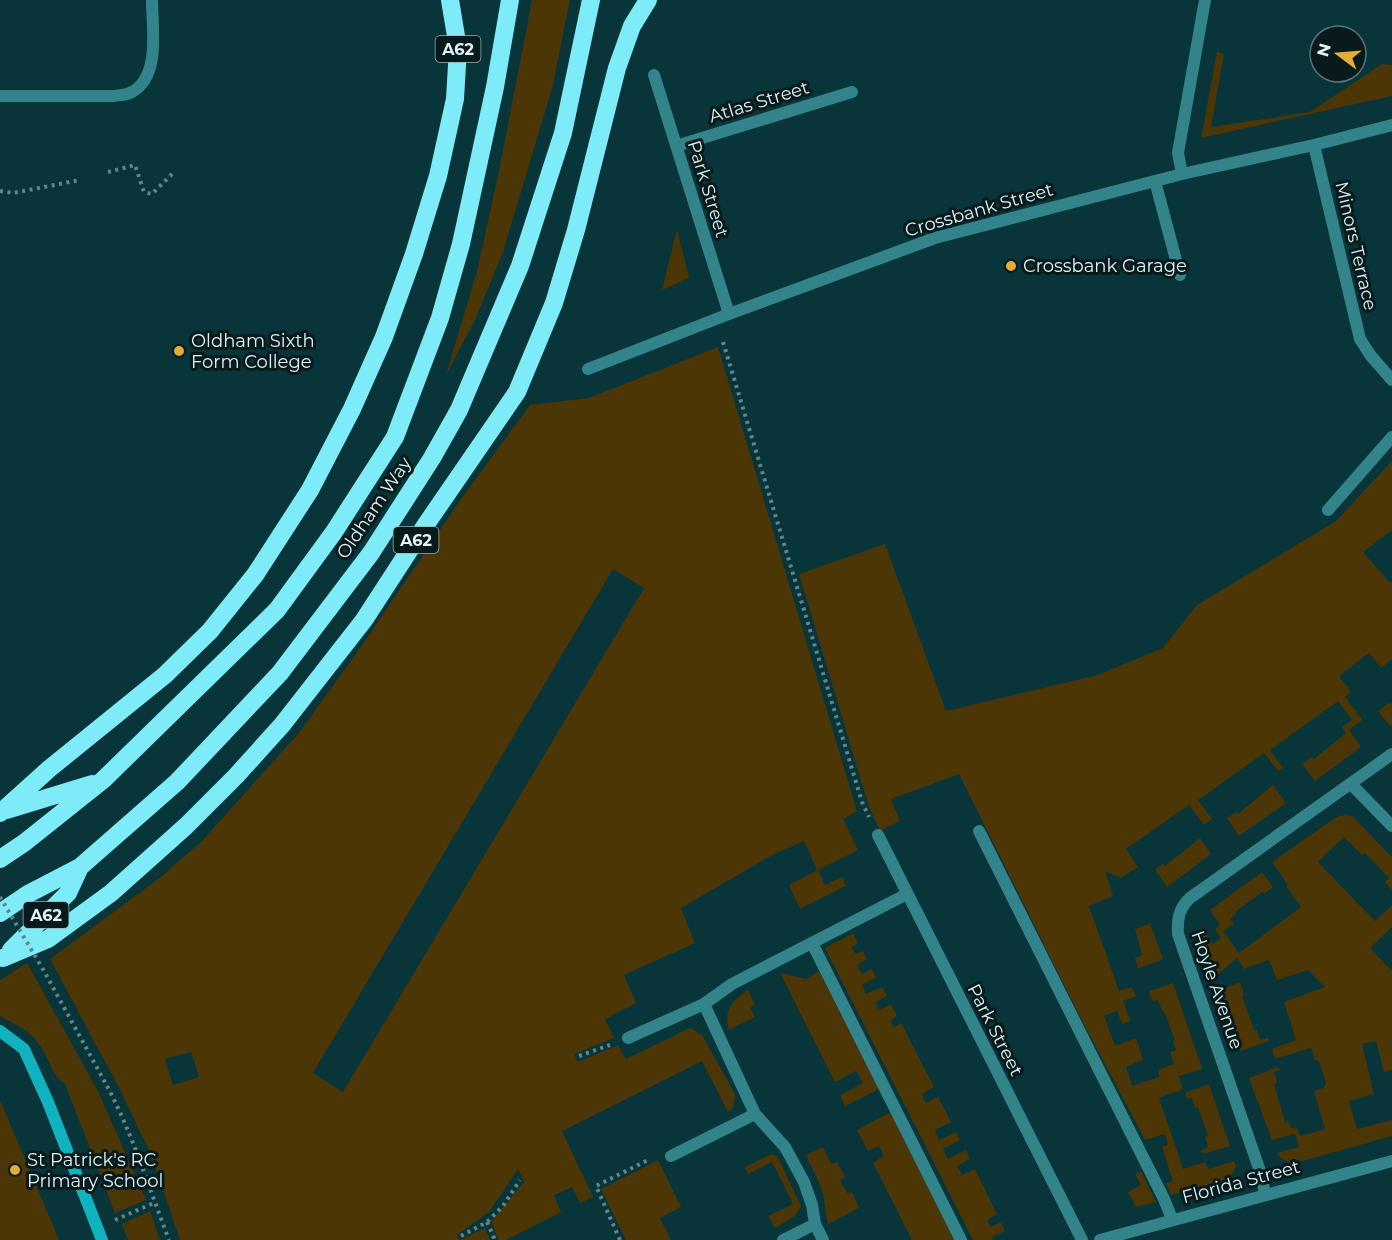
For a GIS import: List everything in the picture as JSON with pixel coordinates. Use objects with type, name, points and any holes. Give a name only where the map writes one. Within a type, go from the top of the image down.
[{"type":"highway","name":"A62","points":[[1,812],[49,769],[165,675],[210,631],[255,575],[310,490],[352,409],[384,337],[414,254],[438,176],[455,99],[458,48],[450,0]]},
{"type":"highway","name":"Oldham Way","points":[[0,859],[24,843],[103,780],[277,610],[334,532],[395,437],[440,318],[461,244],[495,87],[510,0]]},
{"type":"highway","name":"Oldham Way","points":[[0,913],[28,894],[80,867],[177,782],[280,673],[371,553],[432,458],[459,410],[520,266],[563,133],[591,0]]},
{"type":"highway","name":"A62","points":[[2,959],[48,939],[111,893],[186,826],[244,768],[282,726],[341,652],[517,393],[554,303],[576,230],[624,47],[632,26],[648,0]]},
{"type":"highway","points":[[1,812],[103,780]]},
{"type":"highway","name":"A62","points":[[2,959],[68,893],[80,867]]},
{"type":"street","points":[[0,96],[114,96],[130,93],[142,85],[150,71],[152,0]]},
{"type":"street","points":[[1182,174],[1178,153],[1206,0]]},
{"type":"street","name":"Park Street","points":[[654,75],[729,314]]},
{"type":"street","name":"Atlas Street","points":[[676,146],[852,92]]},
{"type":"street","name":"Crossbank Street","points":[[588,369],[935,238],[1182,174],[1392,125]]},
{"type":"street","name":"Minors Terrace","points":[[1314,145],[1360,339],[1392,380]]},
{"type":"street","points":[[1155,181],[1180,275]]},
{"type":"street","points":[[1329,510],[1392,436]]},
{"type":"street","name":"Hoyle Avenue","points":[[1265,1194],[1261,1174],[1178,933],[1178,915],[1190,897],[1392,754]]},
{"type":"street","points":[[1351,784],[1392,826]]},
{"type":"street","points":[[979,831],[1172,1219]]},
{"type":"street","name":"Park Street","points":[[878,835],[1082,1240]]},
{"type":"street","points":[[628,1038],[704,1004],[732,984],[907,894]]},
{"type":"street","points":[[812,943],[962,1240]]},
{"type":"street","points":[[704,1004],[755,1114],[786,1147],[804,1182],[815,1224],[824,1240]]},
{"type":"street","points":[[0,1031],[24,1048],[48,1102],[102,1240]]},
{"type":"street","points":[[671,1156],[755,1114]]},
{"type":"street","name":"Florida Street","points":[[1100,1240],[1392,1161]]},
{"type":"street","points":[[783,1240],[815,1224]]},
{"type":"path","points":[[108,172],[135,165],[144,192],[152,194],[174,172]]},
{"type":"path","points":[[0,191],[13,194],[80,180]]},
{"type":"path","points":[[723,342],[862,802]]},
{"type":"path","points":[[0,897],[44,971],[119,1108],[137,1150],[169,1240]]},
{"type":"path","points":[[579,1056],[628,1038]]},
{"type":"path","points":[[620,1240],[596,1186],[658,1155],[671,1156]]},
{"type":"path","points":[[461,1236],[487,1222],[503,1206],[520,1180]]},
{"type":"path","points":[[115,1220],[156,1202]]},
{"type":"path","points":[[487,1222],[495,1240]]},
{"type":"shaded area","points":[[532,0],[570,0],[553,85],[503,252],[475,320],[446,375],[477,271]]},
{"type":"shaded area","points":[[1217,52],[1224,54],[1211,127],[1310,112],[1352,84],[1368,84],[1368,73],[1382,64],[1392,65],[1392,96],[1201,138]]},
{"type":"shaded area","points":[[677,229],[689,278],[662,290]]},
{"type":"shaded area","points":[[718,347],[857,811],[843,819],[858,850],[818,870],[825,885],[842,877],[846,886],[800,909],[789,885],[817,870],[804,841],[774,854],[681,908],[695,943],[624,975],[636,1003],[605,1019],[614,1038],[574,1054],[578,1062],[618,1045],[626,1059],[690,1028],[702,1035],[735,1094],[733,1108],[728,1112],[702,1061],[562,1131],[593,1197],[580,1203],[572,1187],[554,1195],[561,1212],[506,1240],[499,1240],[491,1222],[524,1182],[518,1169],[489,1212],[457,1235],[459,1240],[180,1240],[150,1152],[116,1082],[50,959],[161,877],[202,841],[298,734],[358,651],[461,499],[530,405],[589,398]],"holes":[[[613,569],[644,588],[343,1092],[313,1073]],[[191,1052],[199,1077],[173,1085],[165,1059]]]},
{"type":"shaded area","points":[[1392,461],[1392,530],[1363,552],[1390,583],[1392,582],[1392,659],[1381,668],[1369,653],[1339,676],[1351,692],[1345,697],[1362,720],[1349,730],[1361,747],[1315,781],[1302,764],[1312,757],[1314,759],[1346,733],[1342,727],[1352,720],[1338,701],[1270,750],[1283,768],[1278,771],[1264,753],[1198,800],[1212,819],[1204,825],[1189,805],[1126,849],[1138,867],[1121,878],[1105,871],[1113,896],[1089,906],[1119,991],[1132,987],[1136,996],[1123,1001],[1130,1021],[1122,1024],[1117,1011],[1104,1016],[1115,1046],[1136,1038],[1143,1060],[1126,1067],[1132,1086],[1159,1077],[1158,1070],[1174,1064],[1170,1052],[1176,1050],[1173,1041],[1175,1040],[1164,1011],[1158,1000],[1152,1001],[1149,991],[1173,983],[1202,1069],[1179,1076],[1183,1089],[1159,1098],[1183,1169],[1205,1162],[1209,1169],[1234,1161],[1236,1166],[1231,1177],[1226,1181],[1171,1195],[1166,1183],[1173,1181],[1162,1147],[1168,1145],[1165,1134],[1145,1140],[1075,1007],[959,774],[891,799],[900,821],[880,831],[869,807],[799,574],[885,544],[946,711],[1098,675],[1163,648],[1197,605],[1336,521]]},
{"type":"shaded area","points":[[1389,703],[1392,704],[1392,725],[1390,726],[1378,711]]},
{"type":"shaded area","points":[[1273,785],[1286,803],[1239,836],[1227,818],[1236,812],[1238,814]]},
{"type":"shaded area","points":[[1339,816],[1352,816],[1392,857],[1392,890],[1385,882],[1389,878],[1365,853],[1362,855],[1344,837],[1318,862],[1375,921],[1392,905],[1392,927],[1370,948],[1392,971],[1392,1070],[1384,1072],[1376,1041],[1362,1044],[1374,1094],[1349,1101],[1357,1129],[1392,1120],[1392,1136],[1292,1163],[1277,1153],[1299,1147],[1295,1134],[1272,1140],[1249,1078],[1278,1067],[1280,1070],[1274,1072],[1277,1083],[1274,1084],[1285,1122],[1288,1121],[1291,1128],[1297,1127],[1300,1136],[1325,1129],[1314,1091],[1324,1088],[1326,1083],[1319,1061],[1315,1060],[1311,1048],[1275,1059],[1272,1049],[1296,1040],[1284,1002],[1325,987],[1308,970],[1277,980],[1269,960],[1244,969],[1237,958],[1214,978],[1200,937],[1201,927],[1213,944],[1221,938],[1215,929],[1220,925],[1210,910],[1262,872],[1273,887],[1264,894],[1262,892],[1235,912],[1236,914],[1230,919],[1234,924],[1223,931],[1239,953],[1301,907],[1272,862],[1329,822]]},
{"type":"shaded area","points":[[1200,838],[1211,854],[1167,887],[1155,869],[1163,864],[1165,866]]},
{"type":"shaded area","points":[[1150,923],[1163,959],[1138,969],[1135,958],[1142,955],[1135,929]]},
{"type":"shaded area","points":[[853,933],[858,943],[852,947],[855,954],[863,951],[867,959],[857,965],[862,974],[872,969],[876,977],[862,985],[866,994],[882,987],[887,996],[876,1002],[879,1010],[891,1004],[897,1016],[890,1020],[894,1027],[901,1023],[934,1087],[922,1094],[926,1103],[938,1097],[951,1122],[935,1130],[939,1140],[956,1132],[960,1140],[943,1149],[948,1159],[966,1150],[970,1159],[957,1166],[962,1175],[975,1169],[997,1214],[987,1220],[991,1227],[1001,1222],[1005,1231],[992,1237],[993,1240],[973,1240],[825,948]]},
{"type":"shaded area","points":[[27,963],[98,1091],[146,1200],[115,1213],[65,1084],[56,1075],[35,1039],[22,1028],[0,1016],[0,980]]},
{"type":"shaded area","points":[[819,971],[879,1089],[845,1106],[840,1095],[863,1083],[856,1071],[835,1082],[780,973],[806,979]]},
{"type":"shaded area","points":[[1240,982],[1244,995],[1242,996],[1254,1030],[1257,1030],[1260,1040],[1268,1038],[1269,1041],[1240,1051],[1219,990]]},
{"type":"shaded area","points":[[748,990],[755,1005],[750,1008],[755,1017],[729,1030],[728,1011],[737,998]]},
{"type":"shaded area","points":[[1209,1084],[1230,1146],[1203,1154],[1201,1150],[1208,1147],[1205,1137],[1208,1136],[1198,1107],[1195,1108],[1192,1098],[1187,1099],[1185,1093]]},
{"type":"shaded area","name":"St Patrick's RC Primary School","points":[[0,1100],[59,1240],[0,1240]]},
{"type":"shaded area","points":[[891,1112],[955,1240],[912,1240],[873,1163],[884,1156],[879,1146],[868,1151],[857,1130]]},
{"type":"shaded area","points":[[823,1147],[831,1164],[837,1162],[845,1177],[840,1180],[847,1193],[852,1192],[859,1208],[828,1224],[822,1189],[806,1155]]},
{"type":"shaded area","points":[[772,1154],[777,1156],[801,1206],[795,1216],[775,1228],[768,1216],[793,1204],[772,1162],[748,1174],[745,1167]]},
{"type":"shaded area","points":[[658,1160],[681,1207],[660,1218],[671,1240],[626,1240],[601,1189]]},
{"type":"shaded area","points":[[1141,1171],[1156,1202],[1136,1207],[1128,1192],[1141,1185],[1135,1174]]},
{"type":"shaded area","points":[[150,1211],[160,1240],[128,1240],[122,1224]]},
{"type":"shaded area","points":[[485,1228],[490,1240],[460,1240]]},
{"type":"place","name":"Crossbank Garage","points":[[1011,266]]},
{"type":"place","name":"Oldham Sixth Form College","points":[[179,351]]},
{"type":"place","name":"St Patrick's RC Primary School","points":[[15,1170]]}]
